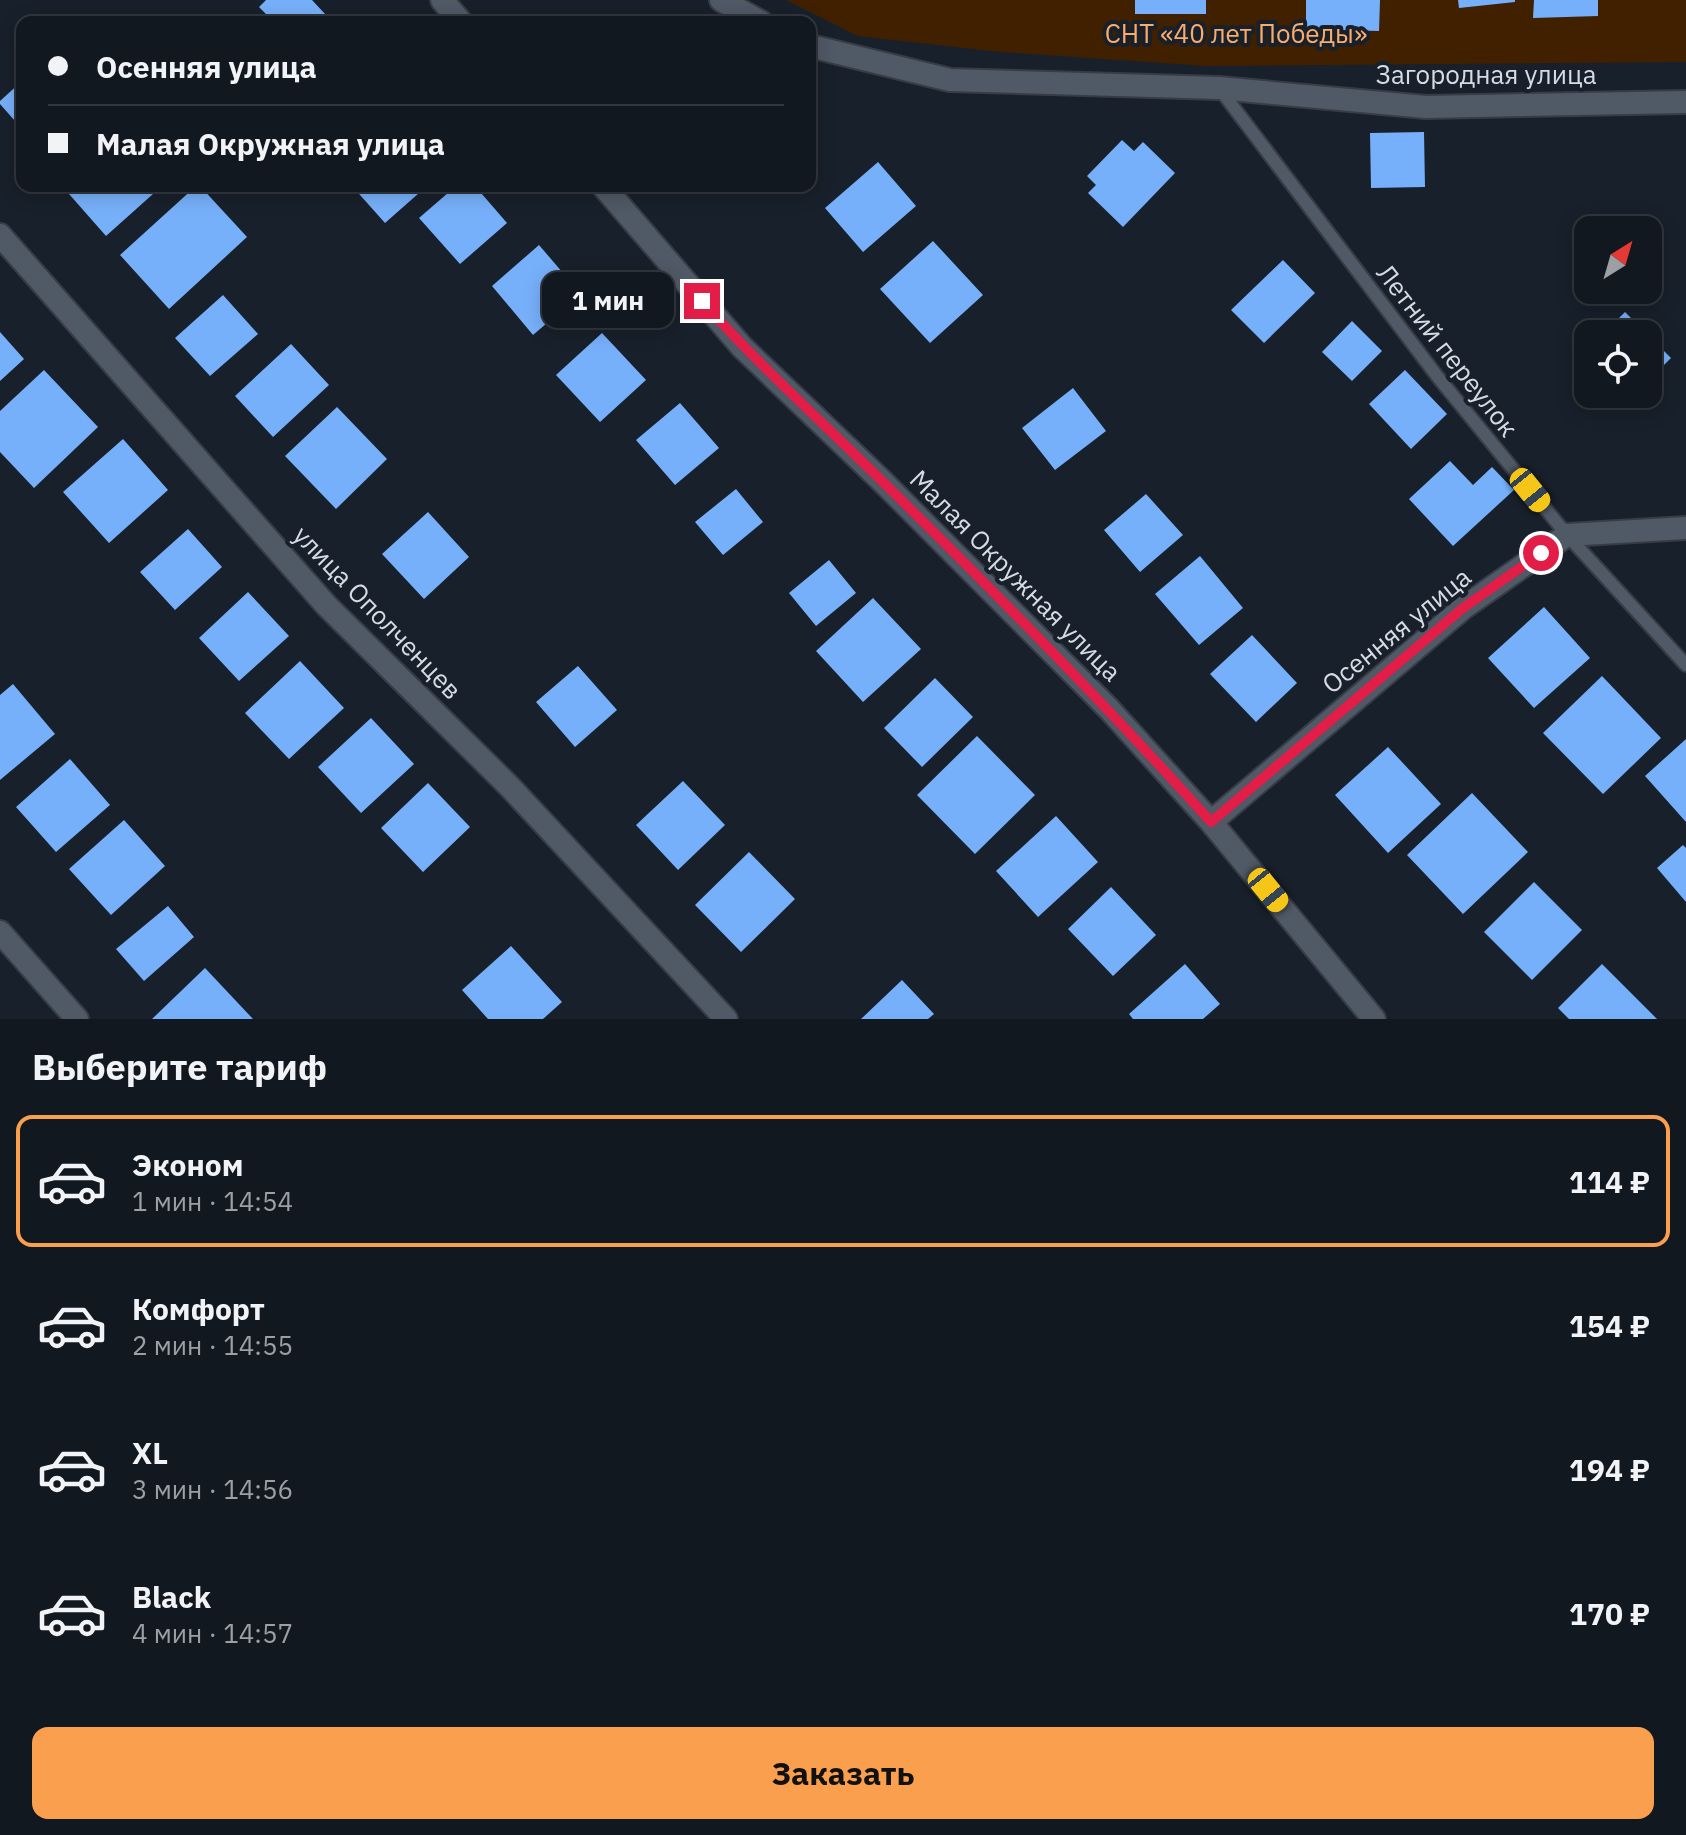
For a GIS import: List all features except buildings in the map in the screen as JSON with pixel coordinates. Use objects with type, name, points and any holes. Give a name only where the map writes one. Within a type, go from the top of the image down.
[{"type":"street","points":[[442,0],[456,16]]},
{"type":"street","points":[[721,0],[750,16]]},
{"type":"street","name":"Загородная улица","points":[[816,47],[950,80],[1219,88],[1426,107],[1686,102]]},
{"type":"street","name":"Малая Окружная улица","points":[[608,192],[742,347],[884,483],[1109,709],[1211,822],[1374,1019]]},
{"type":"street","name":"улица Ополченцев","points":[[0,235],[326,605],[510,787],[726,1019]]},
{"type":"street","points":[[1567,535],[1686,528]]},
{"type":"street","name":"Осенняя улица","points":[[1211,822],[1463,608],[1567,535]]},
{"type":"street","points":[[0,932],[77,1019]]},
{"type":"lane","name":"Летний переулок","points":[[1219,88],[1437,376],[1567,535],[1686,665]]},
{"type":"green space","name":"СНТ «40 лет Победы»","points":[[786,0],[1686,0],[1686,62],[1207,66],[1000,52],[858,36]]},
{"type":"route","points":[[702,301],[742,347],[884,483],[1109,709],[1211,822],[1463,608],[1541,553]]}]
